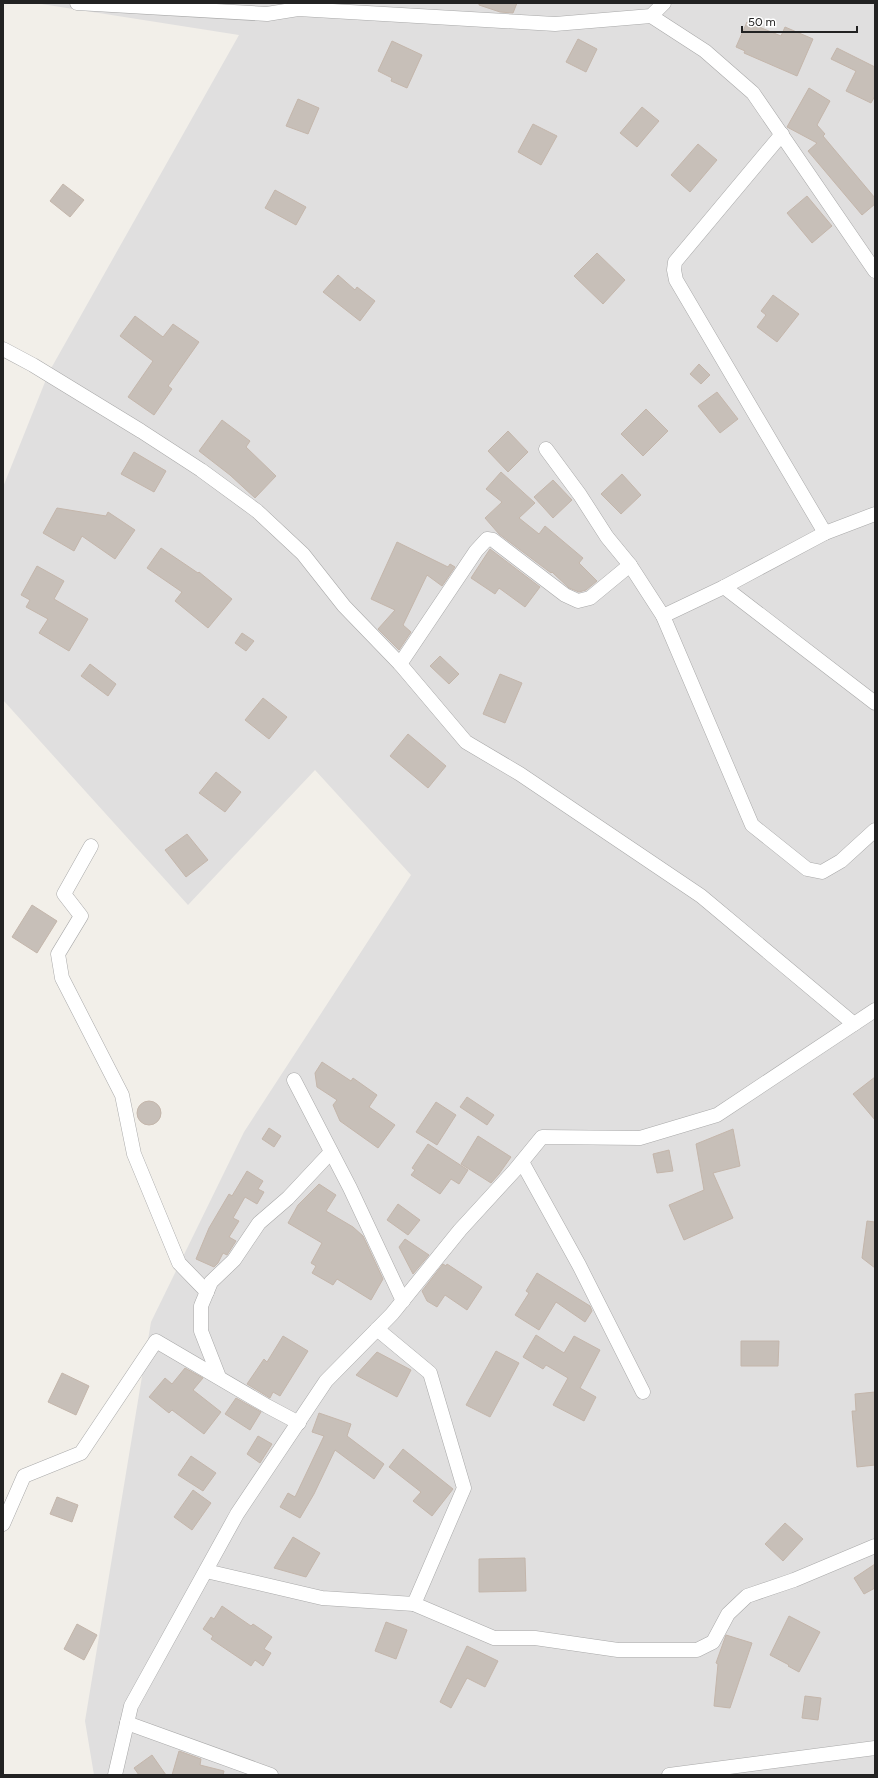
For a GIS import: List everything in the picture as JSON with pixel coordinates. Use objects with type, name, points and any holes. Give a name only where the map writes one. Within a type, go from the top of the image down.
[{"type":"street","points":[[77,3],[267,14],[298,8],[555,24],[651,16],[705,51],[753,93],[875,271]]},
{"type":"street","points":[[651,16],[664,3]]},
{"type":"street","points":[[782,134],[676,262],[674,270],[676,280],[825,533]]},
{"type":"street","points":[[3,350],[39,369],[141,431],[201,470],[257,511],[303,554],[344,606],[400,664],[466,742],[520,774],[701,896],[854,1024]]},
{"type":"street","points":[[546,449],[580,495],[607,537],[630,565],[663,616],[752,825],[806,869],[822,872],[841,861],[875,830]]},
{"type":"street","points":[[663,616],[724,587],[825,533],[875,514]]},
{"type":"street","points":[[400,664],[476,552],[487,539],[493,540],[565,595],[578,601],[590,598],[630,565]]},
{"type":"street","points":[[724,587],[873,697]]},
{"type":"street","points":[[91,846],[64,894],[81,916],[58,954],[62,978],[122,1095],[134,1154],[179,1263],[207,1292]]},
{"type":"street","points":[[115,1775],[131,1706],[237,1514],[326,1381],[403,1300],[460,1230],[522,1162],[542,1137],[640,1138],[717,1116],[875,1010]]},
{"type":"street","points":[[294,1080],[403,1300]]},
{"type":"street","points":[[219,1377],[201,1331],[201,1306],[211,1282],[234,1260],[259,1223],[288,1198],[331,1152]]},
{"type":"street","points":[[522,1162],[579,1265],[643,1392]]},
{"type":"street","points":[[377,1329],[430,1372],[464,1488],[414,1604]]},
{"type":"street","points":[[3,1524],[24,1476],[81,1453],[156,1341],[267,1406],[299,1422]]},
{"type":"street","points":[[206,1570],[322,1598],[414,1604],[494,1638],[535,1638],[618,1650],[697,1650],[713,1642],[728,1614],[747,1596],[794,1580],[875,1546]]},
{"type":"street","points":[[127,1723],[271,1775]]},
{"type":"street","points":[[669,1775],[875,1748]]},
{"type":"shaded area","points":[[35,3],[875,3],[875,1775],[94,1775],[85,1721],[151,1322],[244,1132],[411,875],[315,770],[188,905],[3,700],[3,487],[49,372],[239,35]]},
{"type":"building","points":[[479,3],[517,3],[513,13],[500,12],[479,5]]},
{"type":"building","points":[[747,22],[781,36],[785,27],[813,39],[797,76],[744,53],[745,51],[736,47]]},
{"type":"building","points":[[578,39],[597,49],[586,72],[566,62]]},
{"type":"building","points":[[392,41],[422,55],[407,88],[391,81],[392,78],[378,71]]},
{"type":"building","points":[[837,48],[875,67],[875,96],[871,103],[846,91],[856,71],[831,59]]},
{"type":"building","points":[[809,88],[830,101],[817,125],[825,134],[823,136],[875,198],[875,204],[862,215],[808,151],[817,143],[787,127]]},
{"type":"building","points":[[298,99],[319,108],[308,134],[286,126]]},
{"type":"building","points":[[642,107],[659,121],[637,147],[620,133]]},
{"type":"building","points":[[533,124],[557,136],[541,165],[518,152]]},
{"type":"building","points":[[698,144],[717,160],[690,192],[671,175]]},
{"type":"building","points":[[63,184],[84,200],[70,217],[50,201]]},
{"type":"building","points":[[275,190],[306,207],[296,225],[265,208]]},
{"type":"building","points":[[807,196],[832,226],[812,243],[787,213]]},
{"type":"building","points":[[597,253],[625,280],[603,304],[574,276]]},
{"type":"building","points":[[338,275],[355,290],[357,287],[375,301],[360,321],[323,292]]},
{"type":"building","points":[[773,295],[799,314],[777,342],[757,327],[766,315],[761,311]]},
{"type":"building","points":[[135,316],[163,337],[173,324],[199,342],[168,386],[172,389],[154,415],[128,397],[153,361],[120,336]]},
{"type":"building","points":[[699,364],[710,375],[701,384],[690,374]]},
{"type":"building","points":[[717,392],[738,419],[720,433],[698,406]]},
{"type":"building","points":[[646,409],[668,431],[643,456],[621,434]]},
{"type":"building","points":[[222,420],[250,441],[246,447],[276,476],[255,498],[230,475],[199,451]]},
{"type":"building","points":[[508,431],[528,452],[508,472],[488,451]]},
{"type":"building","points":[[134,452],[166,471],[154,492],[121,474]]},
{"type":"building","points":[[501,472],[535,503],[519,518],[539,534],[545,526],[583,558],[579,563],[597,581],[586,590],[579,592],[569,588],[552,572],[551,573],[499,534],[485,518],[502,502],[486,489]]},
{"type":"building","points":[[622,474],[641,495],[621,514],[601,494]]},
{"type":"building","points":[[553,480],[572,500],[553,518],[534,497]]},
{"type":"building","points":[[57,508],[106,516],[108,512],[135,530],[115,559],[82,536],[74,551],[43,533]]},
{"type":"building","points":[[397,542],[448,567],[450,564],[455,567],[442,586],[427,575],[403,625],[411,632],[399,650],[378,629],[395,610],[371,599]]},
{"type":"building","points":[[161,548],[198,573],[199,572],[232,599],[208,628],[175,601],[182,592],[147,568]]},
{"type":"building","points":[[490,549],[540,587],[525,607],[499,588],[495,594],[471,578]]},
{"type":"building","points":[[37,566],[64,581],[54,599],[88,619],[69,651],[39,633],[48,619],[26,607],[30,600],[21,595]]},
{"type":"building","points":[[242,633],[254,641],[246,651],[235,643]]},
{"type":"building","points":[[440,656],[459,674],[449,684],[430,666]]},
{"type":"building","points":[[90,664],[116,684],[108,696],[81,676]]},
{"type":"building","points":[[500,674],[522,683],[505,723],[483,714]]},
{"type":"building","points":[[263,698],[287,717],[269,739],[245,720]]},
{"type":"building","points":[[408,734],[446,766],[428,788],[390,756]]},
{"type":"building","points":[[216,772],[241,792],[225,812],[199,793]]},
{"type":"building","points":[[187,834],[208,860],[186,877],[165,850]]},
{"type":"building","points":[[32,905],[57,921],[37,953],[12,937]]},
{"type":"building","points":[[322,1062],[351,1081],[353,1078],[377,1095],[369,1107],[395,1125],[378,1148],[340,1121],[333,1105],[337,1100],[317,1087],[315,1073]]},
{"type":"building","points":[[875,1077],[875,1120],[853,1094]]},
{"type":"building","points":[[467,1097],[494,1115],[487,1125],[460,1107]]},
{"type":"building","points":[[149,1101],[158,1104],[161,1113],[158,1122],[149,1125],[140,1122],[137,1113],[140,1104]]},
{"type":"building","points":[[436,1102],[456,1115],[437,1145],[416,1132]]},
{"type":"building","points":[[269,1128],[281,1136],[274,1147],[262,1139]]},
{"type":"building","points":[[733,1129],[740,1166],[713,1173],[733,1218],[684,1240],[669,1205],[704,1190],[696,1144]]},
{"type":"building","points":[[478,1136],[511,1157],[491,1183],[461,1164]]},
{"type":"building","points":[[428,1144],[468,1170],[459,1184],[451,1179],[440,1194],[411,1175],[415,1170],[412,1168]]},
{"type":"building","points":[[669,1150],[673,1171],[657,1173],[653,1154]]},
{"type":"building","points":[[247,1171],[263,1181],[258,1189],[264,1192],[257,1204],[245,1197],[233,1218],[239,1221],[229,1237],[236,1241],[227,1255],[223,1253],[218,1263],[214,1267],[196,1259],[209,1228],[229,1194],[232,1196]]},
{"type":"building","points":[[319,1184],[336,1195],[326,1211],[353,1227],[363,1236],[383,1279],[371,1300],[337,1279],[333,1285],[312,1273],[316,1266],[311,1263],[322,1243],[288,1223],[298,1205]]},
{"type":"building","points":[[398,1204],[420,1220],[408,1235],[387,1220]]},
{"type":"building","points":[[867,1221],[875,1222],[875,1268],[862,1258]]},
{"type":"building","points":[[405,1239],[429,1255],[413,1274],[399,1247]]},
{"type":"building","points":[[443,1264],[446,1266],[447,1264],[482,1287],[467,1310],[445,1295],[437,1307],[427,1301],[422,1291]]},
{"type":"building","points":[[537,1273],[590,1306],[592,1311],[585,1322],[556,1302],[539,1330],[515,1315],[529,1293],[526,1291]]},
{"type":"building","points":[[536,1335],[564,1353],[574,1336],[600,1350],[580,1388],[596,1397],[584,1421],[553,1405],[568,1378],[546,1365],[543,1369],[523,1357]]},
{"type":"building","points":[[283,1336],[308,1351],[280,1396],[273,1392],[270,1398],[247,1384],[264,1359],[267,1362]]},
{"type":"building","points":[[741,1341],[779,1341],[778,1366],[741,1366]]},
{"type":"building","points":[[496,1351],[519,1363],[490,1417],[466,1405]]},
{"type":"building","points":[[377,1352],[411,1370],[397,1397],[356,1375]]},
{"type":"building","points":[[185,1368],[203,1378],[193,1390],[221,1412],[204,1434],[172,1410],[169,1413],[149,1397],[165,1378],[172,1384]]},
{"type":"building","points":[[62,1373],[89,1386],[76,1415],[48,1402]]},
{"type":"building","points":[[875,1392],[875,1465],[857,1467],[852,1411],[856,1411],[855,1394]]},
{"type":"building","points":[[236,1398],[261,1412],[250,1430],[225,1414]]},
{"type":"building","points":[[319,1413],[351,1424],[347,1436],[384,1464],[374,1479],[335,1450],[314,1494],[300,1518],[280,1507],[288,1493],[295,1497],[324,1436],[312,1432]]},
{"type":"building","points":[[258,1436],[272,1444],[260,1463],[247,1454]]},
{"type":"building","points":[[403,1449],[453,1489],[432,1516],[413,1501],[421,1492],[389,1467]]},
{"type":"building","points":[[191,1456],[216,1473],[203,1491],[178,1475]]},
{"type":"building","points":[[193,1490],[211,1503],[192,1530],[174,1517]]},
{"type":"building","points":[[57,1497],[78,1505],[72,1522],[50,1514]]},
{"type":"building","points":[[785,1523],[803,1539],[783,1561],[765,1544]]},
{"type":"building","points":[[293,1537],[320,1553],[306,1577],[274,1568]]},
{"type":"building","points":[[525,1558],[526,1591],[479,1592],[479,1559]]},
{"type":"building","points":[[875,1564],[875,1588],[864,1594],[854,1578]]},
{"type":"building","points":[[222,1606],[251,1626],[253,1624],[272,1637],[264,1649],[271,1653],[263,1666],[255,1660],[251,1666],[211,1639],[213,1636],[203,1629],[211,1617],[214,1619]]},
{"type":"building","points":[[789,1616],[820,1632],[799,1672],[770,1655]]},
{"type":"building","points":[[386,1622],[407,1630],[396,1659],[375,1651]]},
{"type":"building","points":[[77,1624],[97,1635],[84,1660],[64,1649]]},
{"type":"building","points":[[726,1635],[752,1643],[730,1708],[714,1706],[718,1664],[716,1663]]},
{"type":"building","points":[[467,1646],[498,1661],[485,1687],[467,1678],[451,1708],[440,1702]]},
{"type":"building","points":[[805,1696],[821,1698],[818,1720],[802,1718]]},
{"type":"building","points":[[179,1751],[201,1759],[200,1765],[224,1771],[223,1775],[172,1775]]},
{"type":"building","points":[[152,1755],[166,1775],[139,1775],[134,1768]]}]
